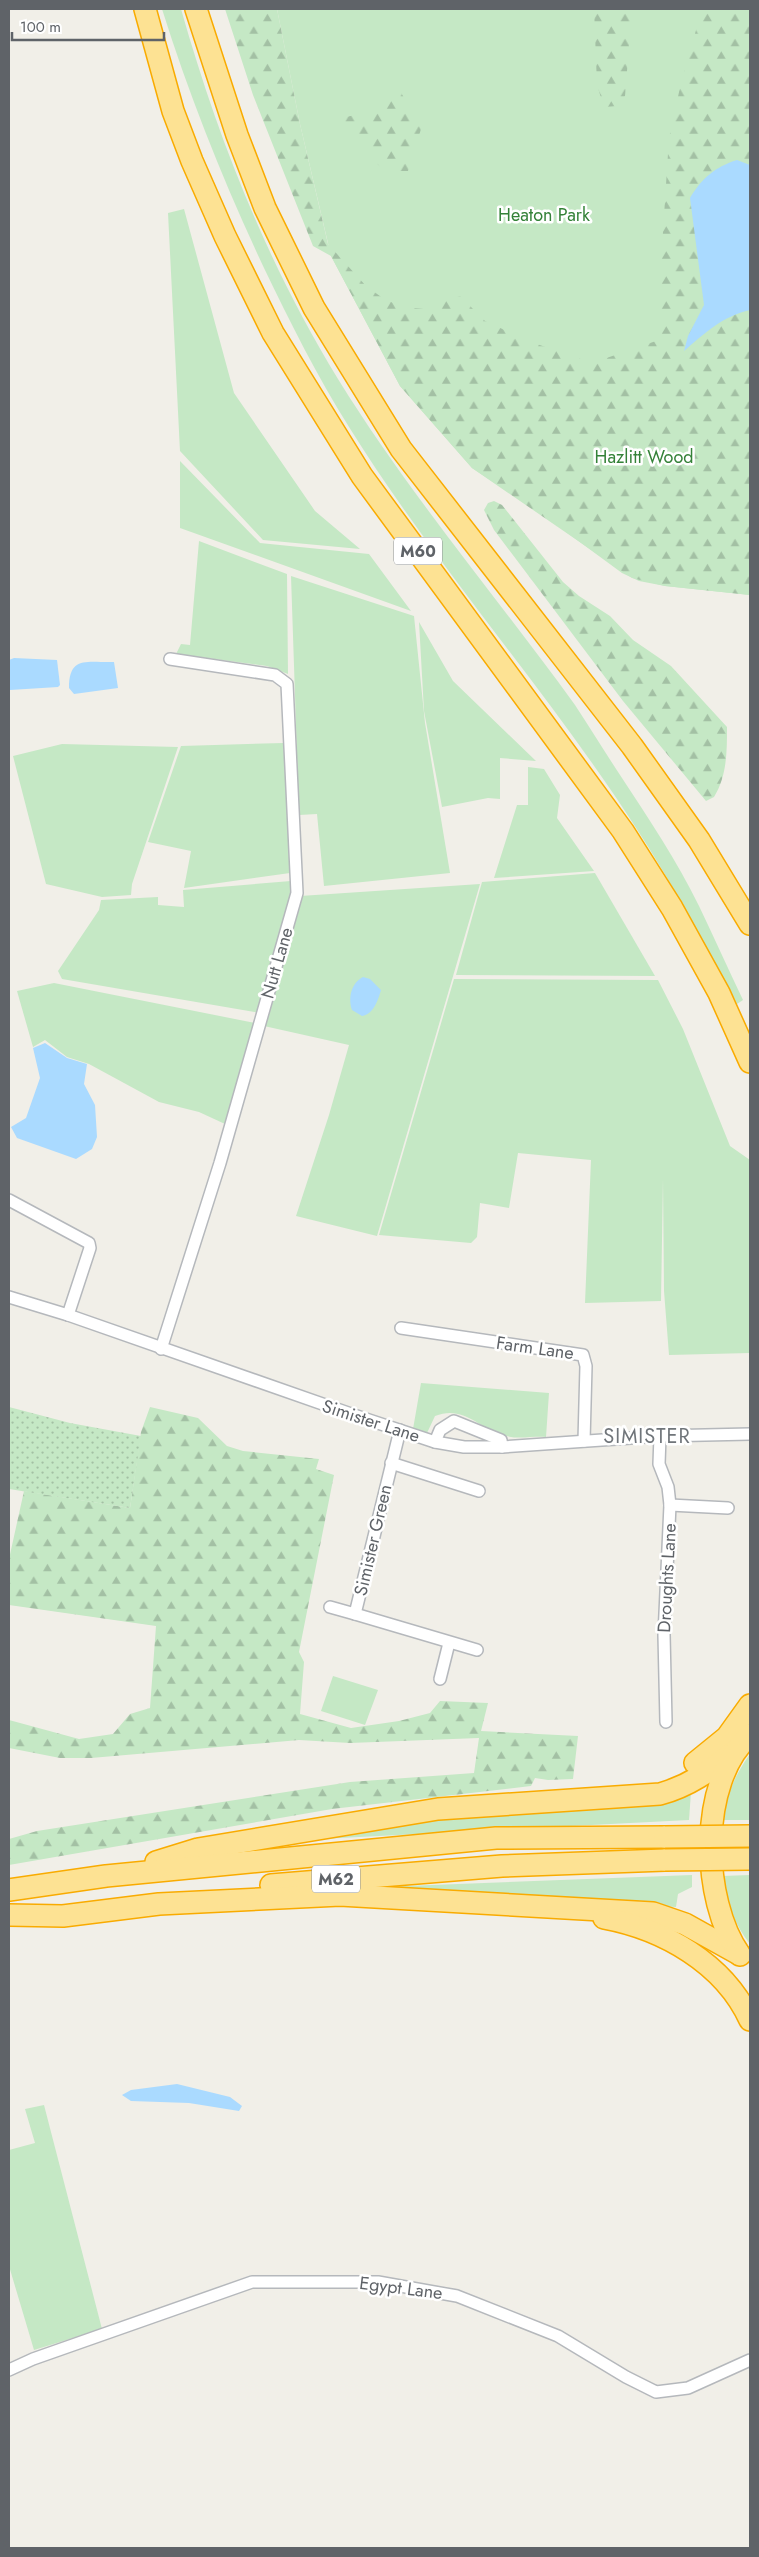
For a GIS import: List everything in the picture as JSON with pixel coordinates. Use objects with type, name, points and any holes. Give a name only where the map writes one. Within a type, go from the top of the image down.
[{"type":"highway","name":"M60","points":[[145,9],[173,111],[192,161],[225,236],[273,333],[362,476],[623,831],[672,908],[714,984],[750,1062]]},
{"type":"highway","name":"M60","points":[[196,9],[237,135],[264,208],[314,308],[401,449],[632,746],[699,840],[750,924]]},
{"type":"highway","points":[[528,1801],[628,1787],[663,1779],[680,1772],[697,1762],[727,1737],[750,1705]]},
{"type":"highway","points":[[106,1876],[208,1848],[438,1809],[528,1801],[660,1794],[678,1789],[695,1780],[733,1752],[750,1735]]},
{"type":"highway","points":[[733,1752],[720,1778],[715,1798],[712,1820],[712,1870],[719,1908],[726,1931],[747,1960]]},
{"type":"highway","name":"M62","points":[[9,1890],[106,1876],[496,1838],[750,1836]]},
{"type":"highway","name":"M62","points":[[9,1910],[113,1898],[492,1867],[665,1860],[750,1860]]},
{"type":"highway","points":[[9,1916],[64,1916],[159,1904],[340,1896],[525,1905],[653,1913],[685,1924],[747,1960]]},
{"type":"highway","points":[[525,1905],[607,1919],[668,1939],[705,1963],[735,1995],[750,2020]]},
{"type":"street","name":"Nutt Lane","points":[[161,1349],[222,1154],[297,893],[287,684],[275,675],[170,659]]},
{"type":"street","points":[[9,1200],[89,1243],[90,1248],[68,1315]]},
{"type":"street","name":"Simister Lane","points":[[9,1297],[68,1315],[161,1349],[436,1442],[464,1447],[502,1447],[660,1436],[750,1434]]},
{"type":"street","name":"Farm Lane","points":[[401,1328],[583,1355],[586,1366],[584,1441]]},
{"type":"street","points":[[436,1442],[440,1430],[454,1421],[501,1440],[502,1447]]},
{"type":"street","name":"Simister Green","points":[[400,1430],[356,1614],[449,1644],[477,1650]]},
{"type":"street","name":"Droughts Lane","points":[[660,1436],[659,1464],[668,1486],[670,1505],[664,1635],[666,1722]]},
{"type":"street","points":[[391,1463],[479,1491]]},
{"type":"street","points":[[670,1505],[728,1508]]},
{"type":"street","points":[[330,1607],[356,1614]]},
{"type":"street","points":[[440,1679],[449,1644]]},
{"type":"street","name":"Egypt Lane","points":[[9,2370],[33,2359],[252,2282],[378,2282],[457,2296],[558,2336],[626,2377],[656,2392],[688,2388],[750,2360]]},
{"type":"green space","points":[[162,9],[181,9],[195,57],[228,153],[267,245],[312,335],[365,422],[423,504],[575,705],[652,825],[705,918],[743,1000],[737,1004],[680,900],[650,849],[617,799],[413,522],[380,475],[326,388],[304,349],[235,204],[196,108]]},
{"type":"green space","name":"Hazlitt Wood","points":[[225,9],[277,9],[300,124],[328,244],[366,286],[384,299],[403,307],[424,309],[460,296],[485,321],[531,342],[592,363],[656,341],[669,138],[681,83],[702,9],[750,9],[750,595],[665,586],[632,578],[472,468],[400,386],[331,256],[313,246],[253,95]]},
{"type":"green space","name":"Heaton Park","points":[[277,9],[750,9],[750,595],[665,586],[639,581],[622,573],[543,515],[472,468],[400,386],[331,256],[300,124]]},
{"type":"green space","points":[[594,9],[632,9],[625,96],[617,106],[604,107],[597,85]]},
{"type":"green space","points":[[398,87],[421,129],[408,171],[384,171],[336,119],[375,111]]},
{"type":"green space","points":[[184,209],[234,393],[315,511],[360,549],[263,540],[180,451],[168,213]]},
{"type":"green space","points":[[180,461],[260,543],[369,554],[411,611],[180,528]]},
{"type":"green space","points":[[494,501],[502,505],[563,582],[579,596],[610,616],[633,640],[671,666],[727,727],[724,772],[714,797],[706,801],[623,701],[494,530],[484,510],[488,503]]},
{"type":"green space","points":[[199,541],[287,574],[288,674],[267,666],[176,654],[181,644],[190,645]]},
{"type":"green space","points":[[291,576],[414,616],[425,723],[450,873],[324,886],[317,814],[299,815]]},
{"type":"green space","points":[[419,622],[453,681],[536,761],[500,758],[500,799],[488,798],[442,807],[424,711]]},
{"type":"green space","points":[[284,743],[290,873],[184,888],[191,851],[148,842],[181,746]]},
{"type":"green space","points":[[62,744],[178,747],[132,884],[131,895],[102,897],[46,884],[13,756]]},
{"type":"green space","points":[[528,767],[544,769],[560,795],[557,818],[594,871],[494,878],[517,805],[528,805]]},
{"type":"green space","points":[[595,873],[655,976],[456,975],[482,882]]},
{"type":"green space","points":[[291,881],[290,904],[260,1013],[62,979],[58,971],[99,910],[101,900],[158,897],[158,905],[184,907],[183,890]]},
{"type":"green space","points":[[480,884],[377,1236],[296,1216],[329,1115],[349,1045],[264,1026],[300,896]]},
{"type":"green space","points":[[454,979],[658,980],[683,1029],[730,1146],[750,1160],[750,1353],[669,1355],[664,1291],[663,1179],[661,1301],[585,1303],[591,1160],[518,1153],[509,1208],[480,1203],[477,1237],[471,1243],[379,1235]]},
{"type":"green space","points":[[54,983],[255,1023],[225,1124],[199,1112],[159,1102],[89,1064],[67,1057],[45,1040],[33,1047],[17,991]]},
{"type":"green space","points":[[421,1383],[549,1393],[546,1437],[519,1438],[508,1436],[470,1418],[454,1413],[435,1416],[427,1433],[413,1429]]},
{"type":"green space","points":[[9,1407],[70,1423],[141,1436],[130,1508],[9,1489]]},
{"type":"green space","points":[[150,1407],[198,1418],[227,1446],[243,1451],[319,1459],[316,1469],[334,1475],[299,1652],[304,1662],[300,1714],[351,1728],[399,1721],[430,1713],[440,1701],[488,1703],[481,1731],[578,1736],[573,1779],[548,1780],[535,1778],[531,1786],[332,1809],[9,1865],[9,1839],[37,1831],[350,1782],[474,1773],[479,1738],[350,1743],[299,1740],[91,1758],[60,1758],[9,1748],[9,1720],[79,1739],[113,1734],[130,1714],[150,1708],[156,1626],[9,1605],[9,1559],[24,1491],[130,1508],[141,1432]]},
{"type":"green space","points":[[333,1676],[378,1690],[365,1725],[321,1711]]},
{"type":"green space","points":[[750,1754],[750,1820],[724,1820],[732,1785]]},
{"type":"green space","points":[[691,1792],[689,1820],[321,1839],[320,1833]]},
{"type":"green space","points":[[692,1875],[692,1887],[678,1894],[676,1907],[380,1887]]},
{"type":"green space","points":[[750,1875],[750,1944],[739,1928],[732,1911],[722,1876]]},
{"type":"green space","points":[[44,2105],[102,2329],[34,2350],[9,2266],[9,2150],[35,2143],[25,2109]]},
{"type":"water","points":[[737,160],[750,165],[750,310],[731,316],[707,332],[684,351],[688,336],[704,305],[690,198],[710,174],[722,166]]},
{"type":"water","points":[[14,658],[57,660],[60,685],[58,687],[10,690],[9,660]]},
{"type":"water","points":[[88,662],[114,662],[118,688],[74,694],[69,688],[72,670],[76,666]]},
{"type":"water","points":[[363,977],[370,979],[381,990],[372,1010],[362,1016],[352,1010],[350,1001],[353,987]]},
{"type":"water","points":[[45,1043],[67,1058],[87,1064],[84,1084],[95,1105],[97,1137],[92,1149],[76,1159],[17,1138],[11,1127],[26,1118],[40,1078],[33,1048]]},
{"type":"water","points":[[177,2084],[230,2097],[242,2106],[239,2111],[189,2103],[131,2101],[122,2095],[131,2090]]},
{"type":"district","name":"SIMISTER","points":[[647,1436]]}]
